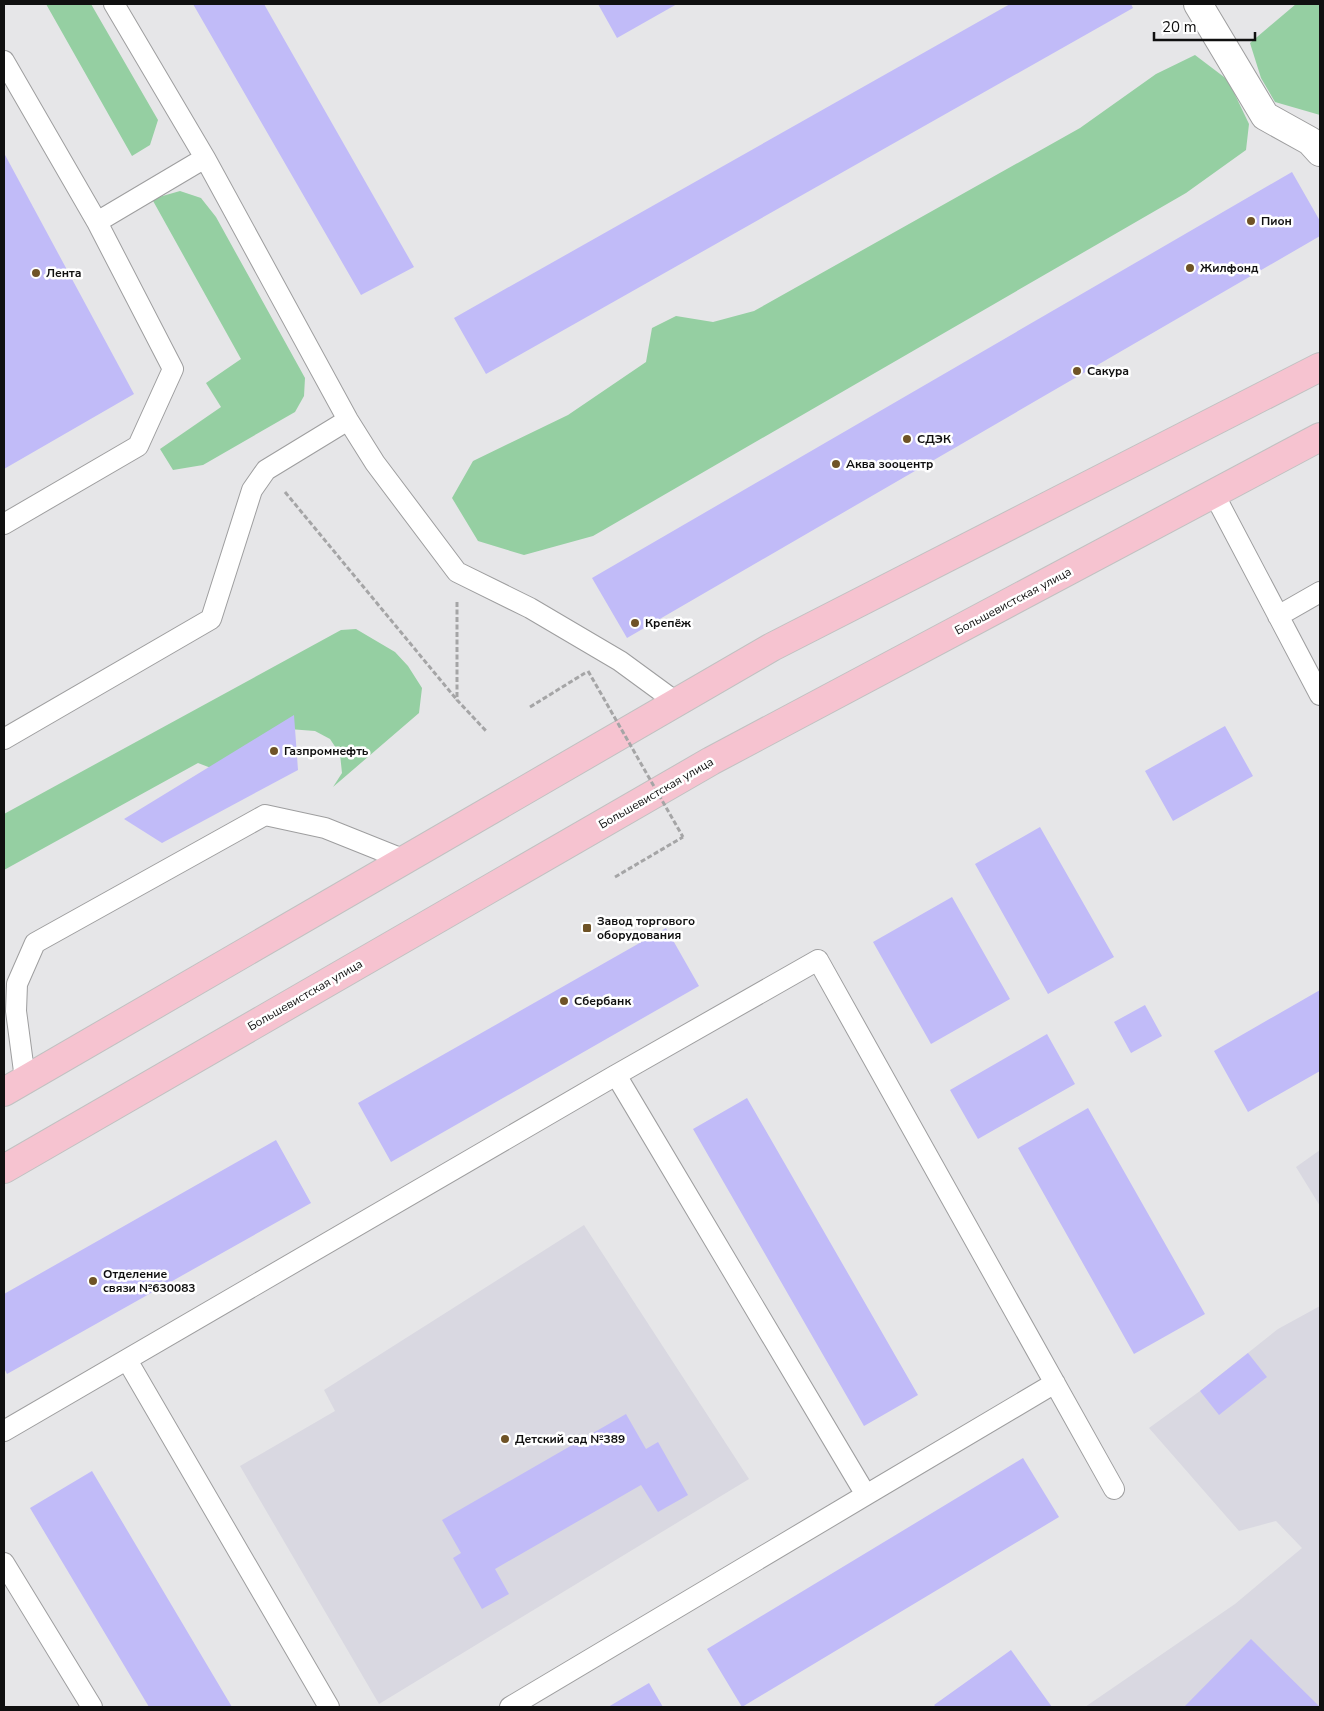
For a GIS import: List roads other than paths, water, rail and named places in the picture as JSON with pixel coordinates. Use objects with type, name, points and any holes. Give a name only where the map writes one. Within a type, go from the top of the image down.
[{"type":"highway","points":[[15,1085],[772,647],[1320,367]]},
{"type":"highway","name":"Большевистская улица","points":[[4,1169],[711,761],[1320,437]]},
{"type":"street","points":[[1198,4],[1265,116],[1310,141],[1320,152]]},
{"type":"lane","points":[[114,4],[205,158],[348,420],[375,463],[457,572],[530,608],[620,661],[676,702]]},
{"type":"lane","points":[[4,61],[97,222],[173,369],[138,446],[4,524]]},
{"type":"lane","points":[[97,222],[205,158]]},
{"type":"lane","points":[[4,739],[211,619],[252,490],[266,470],[348,420]]},
{"type":"lane","points":[[1214,494],[1320,695]]},
{"type":"lane","points":[[1278,616],[1320,592]]},
{"type":"lane","points":[[15,1085],[16,1011],[10,984],[35,943],[265,815],[325,828],[405,860]]},
{"type":"lane","points":[[4,1432],[616,1075],[818,960],[1114,1489]]},
{"type":"lane","points":[[616,1075],[866,1495]]},
{"type":"lane","points":[[127,1360],[329,1707]]},
{"type":"lane","points":[[510,1707],[1055,1383]]},
{"type":"lane","points":[[4,1563],[92,1707]]},
{"type":"place","name":"Пион","points":[[1251,221]]},
{"type":"place","name":"Жилфонд","points":[[1190,268]]},
{"type":"place","name":"Лента","points":[[36,273]]},
{"type":"place","name":"Сакура","points":[[1077,371]]},
{"type":"place","name":"СДЭК","points":[[907,439]]},
{"type":"place","name":"Аква зооцентр","points":[[836,464]]},
{"type":"place","name":"Крепёж","points":[[635,623]]},
{"type":"place","name":"Газпромнефть","points":[[274,751]]},
{"type":"place","name":"Завод торгового оборудования","points":[[587,928]]},
{"type":"place","name":"Сбербанк","points":[[564,1001]]},
{"type":"place","name":"Отделение связи №630083","points":[[93,1281]]},
{"type":"place","name":"Детский сад №389","points":[[505,1439]]}]
